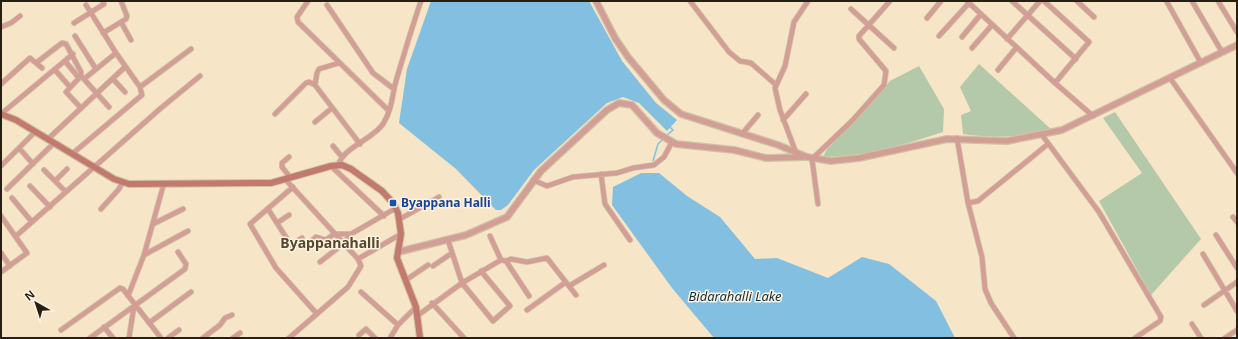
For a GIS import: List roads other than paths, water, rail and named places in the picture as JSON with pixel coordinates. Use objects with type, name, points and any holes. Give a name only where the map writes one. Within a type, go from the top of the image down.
[{"type":"main road","points":[[1,114],[16,120],[122,183],[261,183],[287,178],[331,166],[338,165],[351,168],[385,194],[396,208],[400,219],[402,234],[398,252],[398,261],[416,307],[420,338]]},
{"type":"street","points":[[74,23],[104,4],[103,1]]},
{"type":"street","points":[[103,33],[126,19],[127,16],[121,1]]},
{"type":"street","points":[[308,1],[297,17],[298,22],[389,112]]},
{"type":"street","points":[[338,165],[342,157],[383,124],[394,101],[394,89],[408,39],[421,1]]},
{"type":"street","points":[[596,1],[615,38],[628,57],[668,104],[686,116],[794,150],[809,158]]},
{"type":"street","points":[[690,1],[728,52],[740,61],[751,63],[775,84]]},
{"type":"street","points":[[794,150],[783,120],[775,84],[784,66],[794,22],[808,1]]},
{"type":"street","points":[[809,158],[852,121],[885,83],[886,71],[859,39],[861,32],[890,1]]},
{"type":"street","points":[[927,18],[941,1]]},
{"type":"street","points":[[1012,1],[1076,58]]},
{"type":"street","points":[[1006,39],[1040,1]]},
{"type":"street","points":[[1044,1],[1088,40],[1088,45],[1055,84]]},
{"type":"street","points":[[1077,1],[1094,17]]},
{"type":"street","points":[[1192,1],[1222,52]]},
{"type":"street","points":[[1218,1],[1237,32]]},
{"type":"street","points":[[939,36],[968,2],[1055,84],[1093,116]]},
{"type":"street","points":[[1167,2],[1201,63]]},
{"type":"street","points":[[72,154],[141,97],[142,91],[86,5]]},
{"type":"street","points":[[327,5],[373,73],[394,89]]},
{"type":"street","points":[[851,9],[894,48]]},
{"type":"street","points":[[962,36],[981,14]]},
{"type":"street","points":[[1,27],[20,16]]},
{"type":"street","points":[[121,22],[131,40]]},
{"type":"street","points":[[972,48],[992,25]]},
{"type":"street","points":[[75,36],[96,69]]},
{"type":"street","points":[[36,63],[62,43],[66,44],[73,54],[80,69],[81,78]]},
{"type":"street","points":[[398,252],[474,232],[507,217],[533,180],[602,115],[617,104],[623,102],[632,106],[657,133],[665,139],[685,146],[734,150],[766,158],[809,158],[831,161],[859,158],[957,138],[1001,141],[1042,135],[1072,126],[1237,45]]},
{"type":"street","points":[[998,70],[1016,48]]},
{"type":"street","points":[[140,87],[191,49]]},
{"type":"street","points":[[81,108],[66,92],[81,78],[96,69],[116,53]]},
{"type":"street","points":[[1,114],[73,54]]},
{"type":"street","points":[[1,84],[30,58],[42,68]]},
{"type":"street","points":[[65,61],[109,107]]},
{"type":"street","points":[[315,85],[319,68],[339,63]]},
{"type":"street","points":[[48,139],[125,67]]},
{"type":"street","points":[[55,70],[70,88]]},
{"type":"street","points":[[16,236],[161,108],[200,76]]},
{"type":"street","points":[[1170,78],[1237,173]]},
{"type":"street","points":[[113,79],[125,92]]},
{"type":"street","points":[[275,114],[306,83],[309,82],[315,85],[360,144]]},
{"type":"street","points":[[783,120],[806,94]]},
{"type":"street","points":[[315,122],[332,108]]},
{"type":"street","points":[[742,134],[758,115]]},
{"type":"street","points":[[1,166],[35,132]]},
{"type":"street","points":[[1042,135],[1098,212],[1161,317],[1160,321],[1135,338]]},
{"type":"street","points":[[957,138],[968,203],[982,257],[982,272],[988,296],[1014,338]]},
{"type":"street","points":[[533,180],[547,186],[573,177],[617,173],[633,168],[654,165],[664,157],[672,142]]},
{"type":"street","points":[[7,189],[54,143]]},
{"type":"street","points":[[968,203],[978,201],[1048,144]]},
{"type":"street","points":[[333,146],[342,157]]},
{"type":"street","points":[[19,148],[33,164]]},
{"type":"street","points":[[289,157],[282,163],[282,167],[287,178],[334,234],[358,259],[361,269],[350,285],[289,338]]},
{"type":"street","points":[[809,158],[818,204]]},
{"type":"street","points":[[331,166],[384,216]]},
{"type":"street","points":[[55,180],[67,168]]},
{"type":"street","points":[[44,170],[66,192]]},
{"type":"street","points":[[601,174],[605,204],[630,240]]},
{"type":"street","points":[[101,209],[120,188],[122,183]]},
{"type":"street","points":[[128,296],[144,255],[164,183]]},
{"type":"street","points":[[30,186],[50,207]]},
{"type":"street","points":[[293,187],[250,224],[276,268],[317,314]]},
{"type":"street","points":[[400,219],[439,197]]},
{"type":"street","points":[[12,198],[32,222]]},
{"type":"street","points":[[320,262],[343,244],[351,234],[396,208]]},
{"type":"street","points":[[153,224],[183,209]]},
{"type":"street","points":[[268,209],[291,245],[302,238]]},
{"type":"street","points":[[277,223],[289,215]]},
{"type":"street","points":[[1,216],[27,253],[1,272]]},
{"type":"street","points":[[1234,217],[1237,222]]},
{"type":"street","points":[[144,255],[188,231]]},
{"type":"street","points":[[310,242],[316,237],[326,240],[334,234],[351,234]]},
{"type":"street","points":[[358,259],[402,234]]},
{"type":"street","points":[[1216,235],[1237,268]]},
{"type":"street","points":[[490,236],[501,260]]},
{"type":"street","points":[[448,240],[462,283],[493,321],[510,306],[481,271]]},
{"type":"street","points":[[90,338],[185,269],[186,264],[178,252]]},
{"type":"street","points":[[1,253],[10,266]]},
{"type":"street","points":[[406,280],[452,253]]},
{"type":"street","points":[[1202,254],[1237,311]]},
{"type":"street","points":[[417,316],[432,303],[462,283],[501,260],[506,261],[514,259],[527,262],[547,258],[576,296]]},
{"type":"street","points":[[506,261],[530,296]]},
{"type":"street","points":[[527,310],[567,284],[604,265]]},
{"type":"street","points":[[1204,305],[1237,282]]},
{"type":"street","points":[[61,330],[118,288],[123,289],[161,338]]},
{"type":"street","points":[[149,323],[191,292]]},
{"type":"street","points":[[361,292],[398,325]]},
{"type":"street","points":[[432,303],[464,338]]},
{"type":"street","points":[[129,338],[135,306]]},
{"type":"street","points":[[390,338],[398,325],[416,307]]},
{"type":"street","points":[[203,338],[220,325],[225,318],[232,315]]},
{"type":"street","points":[[1192,324],[1201,338]]},
{"type":"street","points":[[104,327],[113,338]]},
{"type":"street","points":[[359,335],[366,329],[375,338]]},
{"type":"street","points":[[168,338],[179,330]]},
{"type":"street","points":[[1225,338],[1237,330]]},
{"type":"street","points":[[233,338],[240,333]]},
{"type":"water","points":[[431,1],[589,1],[622,61],[656,103],[677,120],[667,131],[639,103],[623,97],[607,103],[534,170],[508,205],[501,210],[496,210],[456,169],[399,123],[407,69]]},
{"type":"water","name":"Bidarahalli Lake","points":[[641,173],[659,173],[687,196],[720,217],[755,259],[777,258],[828,278],[862,257],[889,264],[936,301],[955,338],[714,338],[672,288],[612,205],[613,187]]},
{"type":"waterway","points":[[666,136],[673,130],[670,127]]},
{"type":"waterway","points":[[653,161],[658,144],[664,138]]},
{"type":"place","name":"Byappana Halli","points":[[393,203]]},
{"type":"district","name":"Byappanahalli","points":[[330,243]]}]
